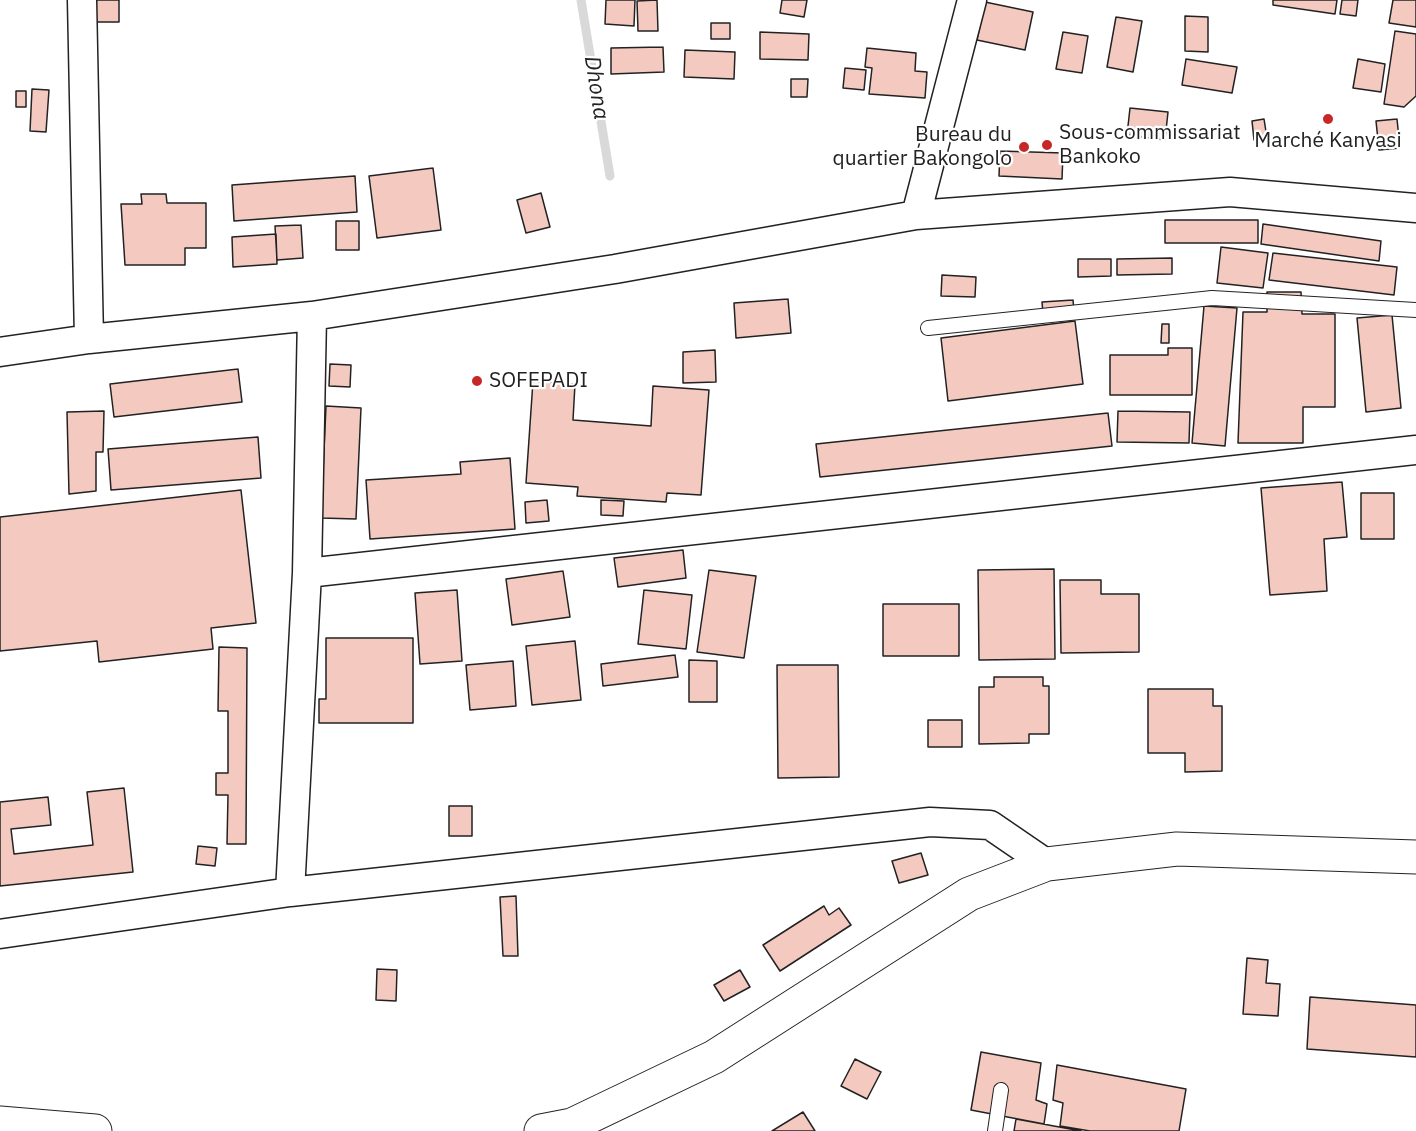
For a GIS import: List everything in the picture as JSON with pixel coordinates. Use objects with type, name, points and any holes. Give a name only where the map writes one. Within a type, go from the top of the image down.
[{"type":"street","points":[[82,0],[89,339]]},
{"type":"street","points":[[916,216],[972,0]]},
{"type":"street","points":[[0,352],[89,339],[312,316],[603,271],[916,216],[1230,192],[1416,208]]},
{"type":"street","points":[[290,892],[307,573],[312,316]]},
{"type":"street","points":[[307,573],[1416,450]]},
{"type":"street","points":[[0,934],[290,892],[930,822],[990,825],[1047,864]]},
{"type":"street","points":[[541,1131],[572,1125],[714,1057],[969,894],[1047,864],[1177,849],[1416,857]]},
{"type":"street","points":[[0,1124],[95,1131]]},
{"type":"lane","points":[[928,328],[1212,298],[1416,310]]},
{"type":"lane","points":[[995,1131],[1002,1090]]},
{"type":"building","points":[[82,0],[119,0],[119,22],[82,22]]},
{"type":"building","points":[[606,0],[635,0],[634,26],[605,24]]},
{"type":"building","points":[[657,0],[658,31],[638,31],[637,1]]},
{"type":"building","points":[[782,0],[807,0],[804,17],[780,13]]},
{"type":"building","points":[[1273,0],[1337,0],[1335,14],[1273,5]]},
{"type":"building","points":[[1342,0],[1358,0],[1356,16],[1340,14]]},
{"type":"building","points":[[1393,0],[1416,0],[1416,27],[1389,23]]},
{"type":"building","points":[[985,2],[1033,12],[1025,50],[977,40]]},
{"type":"building","points":[[1185,16],[1208,17],[1208,52],[1185,51]]},
{"type":"building","points":[[1116,17],[1142,21],[1133,72],[1107,67]]},
{"type":"building","points":[[711,23],[730,23],[730,39],[711,39]]},
{"type":"building","points":[[1395,31],[1416,34],[1416,96],[1404,107],[1384,104]]},
{"type":"building","points":[[760,32],[809,34],[808,60],[760,59]]},
{"type":"building","points":[[1063,32],[1088,36],[1082,73],[1056,69]]},
{"type":"building","points":[[663,47],[664,72],[611,74],[611,48]]},
{"type":"building","points":[[867,48],[916,53],[915,71],[927,72],[925,98],[869,94],[872,68],[865,67]]},
{"type":"building","points":[[685,50],[735,52],[734,79],[684,77]]},
{"type":"building","points":[[1186,59],[1237,67],[1232,93],[1182,85]]},
{"type":"building","points":[[1358,59],[1385,64],[1381,92],[1353,88]]},
{"type":"building","points":[[845,68],[866,70],[864,90],[843,88]]},
{"type":"building","points":[[791,79],[808,79],[807,97],[791,97]]},
{"type":"building","points":[[32,89],[49,90],[46,132],[30,131]]},
{"type":"building","points":[[16,91],[26,91],[26,107],[16,107]]},
{"type":"building","points":[[1130,108],[1168,112],[1165,140],[1127,135]]},
{"type":"building","points":[[1264,119],[1267,138],[1254,140],[1252,121]]},
{"type":"building","points":[[1397,119],[1400,148],[1379,150],[1376,121]]},
{"type":"building","points":[[1000,151],[1063,153],[1062,179],[999,176]]},
{"type":"building","points":[[433,168],[441,230],[377,238],[369,176]]},
{"type":"building","points":[[355,176],[357,212],[234,221],[232,185]]},
{"type":"building","points":[[541,193],[550,227],[526,233],[517,200]]},
{"type":"building","points":[[141,194],[166,194],[167,203],[206,203],[206,248],[185,248],[185,265],[125,265],[121,204],[142,204]]},
{"type":"building","points":[[1165,220],[1258,220],[1258,243],[1165,243]]},
{"type":"building","points":[[336,221],[359,221],[359,250],[336,250]]},
{"type":"building","points":[[1263,224],[1381,241],[1379,261],[1261,244]]},
{"type":"building","points":[[301,225],[303,258],[277,260],[275,226]]},
{"type":"building","points":[[276,234],[277,264],[233,267],[232,237]]},
{"type":"building","points":[[1221,247],[1268,253],[1263,288],[1217,283]]},
{"type":"building","points":[[1273,253],[1397,267],[1394,295],[1269,280]]},
{"type":"building","points":[[1172,258],[1172,274],[1117,275],[1117,259]]},
{"type":"building","points":[[1078,259],[1111,259],[1111,276],[1078,277]]},
{"type":"building","points":[[942,275],[976,277],[975,297],[941,296]]},
{"type":"building","points":[[1267,292],[1301,292],[1302,314],[1335,314],[1335,407],[1303,407],[1303,443],[1238,443],[1243,312],[1267,312]]},
{"type":"building","points":[[788,299],[791,333],[736,338],[734,303]]},
{"type":"building","points":[[1073,300],[1074,311],[1043,314],[1042,302]]},
{"type":"building","points":[[1204,306],[1237,308],[1225,446],[1192,443]]},
{"type":"building","points":[[1392,315],[1401,408],[1366,412],[1357,318]]},
{"type":"building","points":[[1075,321],[1083,384],[948,401],[941,338]]},
{"type":"building","points":[[1162,324],[1169,324],[1169,343],[1161,343]]},
{"type":"building","points":[[1168,348],[1192,348],[1192,395],[1110,395],[1110,355],[1168,355]]},
{"type":"building","points":[[715,350],[716,382],[683,383],[683,352]]},
{"type":"building","points":[[330,364],[351,365],[350,387],[329,386]]},
{"type":"building","points":[[238,369],[242,402],[114,417],[110,384]]},
{"type":"building","points":[[533,381],[575,384],[573,420],[651,426],[653,386],[709,390],[701,495],[667,493],[666,502],[577,496],[578,487],[526,483]]},
{"type":"building","points":[[326,406],[361,408],[356,519],[321,518]]},
{"type":"building","points":[[104,411],[103,452],[96,452],[96,491],[69,494],[67,412]]},
{"type":"building","points":[[1118,411],[1190,412],[1189,443],[1117,442]]},
{"type":"building","points":[[1108,413],[1112,446],[820,477],[816,444]]},
{"type":"building","points":[[258,437],[261,478],[111,490],[108,449]]},
{"type":"building","points":[[510,458],[515,529],[370,539],[366,480],[461,474],[460,462]]},
{"type":"building","points":[[1342,482],[1347,537],[1324,539],[1327,591],[1270,595],[1261,488]]},
{"type":"building","points":[[241,490],[256,623],[211,628],[213,649],[99,662],[97,641],[0,651],[0,517]]},
{"type":"building","points":[[1361,493],[1394,493],[1394,539],[1361,539]]},
{"type":"building","points":[[547,500],[549,521],[526,523],[525,502]]},
{"type":"building","points":[[601,500],[624,501],[623,516],[601,515]]},
{"type":"building","points":[[683,550],[686,578],[618,587],[614,558]]},
{"type":"building","points":[[1054,569],[1055,659],[979,660],[978,570]]},
{"type":"building","points":[[709,570],[756,576],[744,658],[697,652]]},
{"type":"building","points":[[563,571],[570,617],[512,625],[506,579]]},
{"type":"building","points":[[1060,580],[1101,580],[1101,594],[1139,594],[1139,652],[1061,653]]},
{"type":"building","points":[[457,590],[462,661],[420,664],[415,593]]},
{"type":"building","points":[[644,590],[692,595],[686,649],[638,644]]},
{"type":"building","points":[[883,604],[959,604],[959,656],[883,656]]},
{"type":"building","points":[[326,638],[413,638],[413,723],[319,723],[319,699],[326,699]]},
{"type":"building","points":[[575,641],[581,700],[532,705],[526,646]]},
{"type":"building","points":[[219,647],[247,648],[246,844],[227,844],[228,795],[216,795],[216,773],[228,773],[228,711],[218,711]]},
{"type":"building","points":[[675,655],[678,677],[603,686],[601,664]]},
{"type":"building","points":[[689,660],[717,661],[717,702],[689,702]]},
{"type":"building","points":[[513,661],[516,706],[470,710],[466,665]]},
{"type":"building","points":[[777,665],[838,665],[839,777],[778,778]]},
{"type":"building","points":[[994,677],[1043,677],[1043,686],[1049,686],[1049,734],[1029,734],[1029,743],[979,744],[979,687],[994,687]]},
{"type":"building","points":[[1148,689],[1213,689],[1213,706],[1222,706],[1222,771],[1185,772],[1185,753],[1148,753]]},
{"type":"building","points":[[928,720],[962,720],[962,747],[928,747]]},
{"type":"building","points":[[124,788],[133,872],[0,886],[0,802],[48,797],[51,825],[11,829],[14,854],[93,845],[87,792]]},
{"type":"building","points":[[449,806],[472,806],[472,836],[449,836]]},
{"type":"building","points":[[198,846],[217,848],[215,866],[196,864]]},
{"type":"building","points":[[921,853],[928,875],[899,883],[892,861]]},
{"type":"building","points":[[516,896],[518,956],[503,956],[500,897]]},
{"type":"building","points":[[824,906],[829,915],[839,908],[851,925],[780,971],[763,945]]},
{"type":"building","points":[[1247,958],[1268,960],[1266,983],[1280,984],[1278,1016],[1243,1014]]},
{"type":"building","points":[[377,969],[397,970],[396,1001],[376,1000]]},
{"type":"building","points":[[740,970],[750,987],[724,1001],[714,985]]},
{"type":"building","points":[[1310,997],[1416,1005],[1416,1057],[1307,1049]]},
{"type":"building","points":[[981,1052],[1041,1063],[1036,1100],[1047,1104],[1044,1124],[971,1110]]},
{"type":"building","points":[[855,1059],[881,1072],[867,1099],[841,1086]]},
{"type":"building","points":[[1057,1065],[1186,1089],[1179,1131],[1090,1131],[1060,1126],[1063,1103],[1053,1100]]},
{"type":"building","points":[[803,1112],[815,1131],[772,1131]]},
{"type":"building","points":[[1016,1119],[1081,1131],[1014,1131]]},
{"type":"waterway","name":"Dhona","points":[[581,0],[610,176]]},
{"type":"place","name":"Marché Kanyasi","points":[[1328,119]]},
{"type":"place","name":"Sous-commissariat Bankoko","points":[[1047,145]]},
{"type":"place","name":"Bureau du quartier Bakongolo","points":[[1024,147]]},
{"type":"place","name":"SOFEPADI","points":[[477,381]]}]
